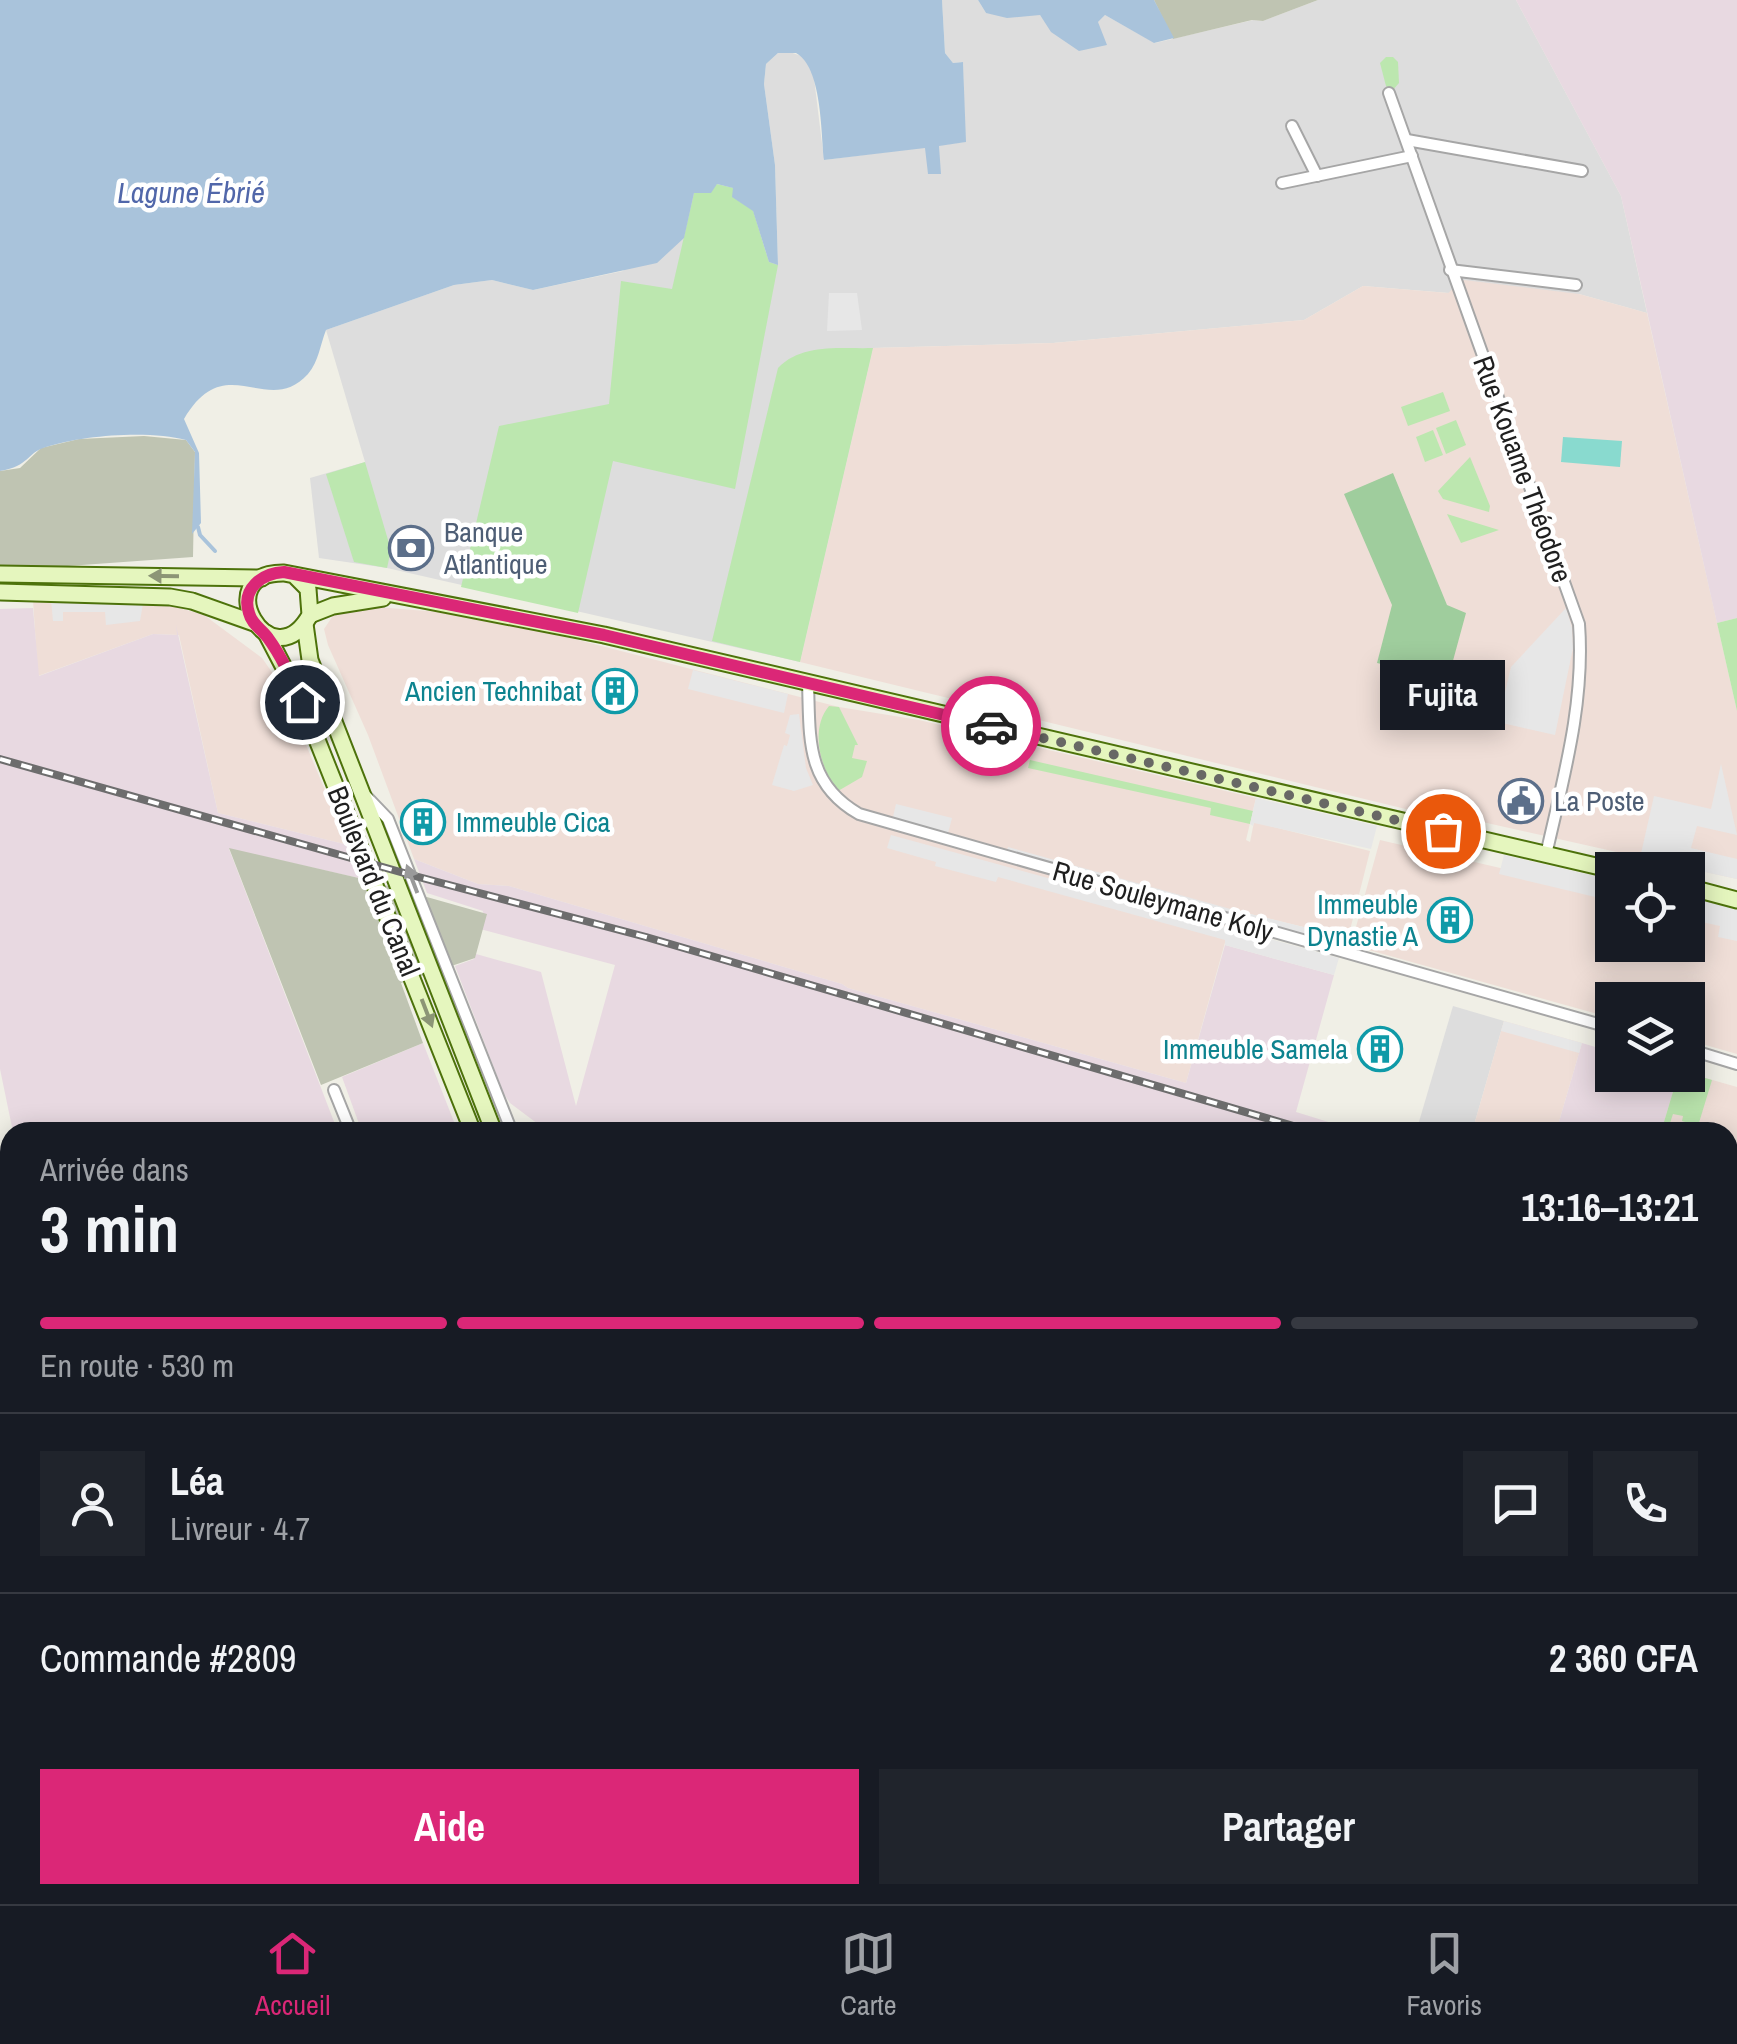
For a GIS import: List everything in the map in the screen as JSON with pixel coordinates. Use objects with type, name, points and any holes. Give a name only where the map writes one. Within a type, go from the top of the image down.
[{"type":"main road","points":[[0,574],[262,578],[278,572],[604,635],[1595,866]]},
{"type":"main road","points":[[295,576],[308,589],[307,619]]},
{"type":"main road","points":[[260,628],[249,614],[249,594],[262,578]]},
{"type":"main road","points":[[0,592],[152,595],[192,601],[287,635],[333,606],[397,596]]},
{"type":"main road","name":"Boulevard du Canal","points":[[307,619],[310,660],[490,1122]]},
{"type":"main road","name":"Boulevard du Canal","points":[[260,628],[310,720],[469,1122]]},
{"type":"main road","points":[[1705,892],[1737,900]]},
{"type":"street","name":"Rue Kouame Théodore","points":[[1389,93],[1579,624],[1580,688],[1546,855]]},
{"type":"street","points":[[1292,126],[1316,176]]},
{"type":"street","points":[[1408,140],[1582,171]]},
{"type":"street","points":[[1282,184],[1412,156]]},
{"type":"street","points":[[1450,270],[1576,285]]},
{"type":"street","name":"Rue Souleymane Koly","points":[[808,683],[816,769],[836,799],[859,814],[1595,1023]]},
{"type":"street","name":"Boulevard du Canal","points":[[361,791],[388,819],[508,1122]]},
{"type":"street","points":[[1705,1055],[1737,1064]]},
{"type":"street","points":[[334,1090],[346,1122]]},
{"type":"shaded area","points":[[942,0],[978,0],[986,13],[1040,15],[1052,32],[1099,32],[1098,22],[1105,15],[1155,43],[1263,21],[1318,0],[1516,0],[1621,196],[1647,313],[1579,294],[1449,293],[1363,286],[1304,320],[1053,343],[873,348],[800,662],[387,568],[319,558],[310,478],[365,462],[326,330],[454,285],[492,280],[533,290],[623,271],[694,193],[778,264],[775,165],[764,84],[766,64],[778,53],[787,51],[804,57],[810,65],[824,160],[965,142],[963,62],[953,63],[945,53]]},
{"type":"shaded area","points":[[1154,0],[1318,0],[1263,21],[1252,20],[1173,39]]},
{"type":"shaded area","points":[[1516,0],[1737,0],[1737,618],[1717,623],[1621,196]]},
{"type":"shaded area","points":[[1464,280],[1579,294],[1647,313],[1737,711],[1737,879],[1705,872],[1705,852],[1616,852],[1420,808],[1418,812],[800,662],[873,348],[1053,343],[1304,320],[1363,286],[1448,293]]},
{"type":"shaded area","points":[[829,293],[857,293],[862,330],[827,331]]},
{"type":"shaded area","points":[[144,436],[186,440],[195,452],[193,557],[54,567],[0,566],[0,471],[20,468],[41,448],[79,439]]},
{"type":"shaded area","points":[[1563,437],[1622,441],[1620,467],[1561,462]]},
{"type":"shaded area","points":[[144,598],[204,615],[262,658],[281,685],[348,845],[218,813],[179,635],[153,634],[38,676],[33,600]]},
{"type":"shaded area","points":[[144,598],[140,621],[106,625],[105,612],[63,612],[63,621],[53,621],[51,600]]},
{"type":"shaded area","points":[[351,605],[512,623],[839,707],[919,720],[1256,798],[1246,840],[1250,842],[1254,822],[1370,851],[1348,938],[1234,910],[1186,1083],[848,988],[509,886],[478,884],[414,859],[324,629],[334,614]]},
{"type":"shaded area","points":[[33,608],[39,676],[153,634],[177,635],[176,625],[218,813],[348,845],[363,879],[229,849],[334,1122],[11,1122],[0,1069],[0,609]]},
{"type":"shaded area","points":[[1566,608],[1573,648],[1555,735],[1498,722],[1511,667]]},
{"type":"shaded area","points":[[693,670],[788,694],[784,713],[688,689]]},
{"type":"shaded area","points":[[799,714],[806,768],[813,785],[794,791],[772,785],[790,735],[785,733],[790,715]]},
{"type":"shaded area","points":[[1721,764],[1737,835],[1697,826],[1691,848],[1737,859],[1737,879],[1705,872],[1705,852],[1641,852],[1654,796],[1711,809]]},
{"type":"shaded area","points":[[1256,798],[1377,826],[1371,849],[1254,823],[1253,826],[1250,824]]},
{"type":"shaded area","points":[[896,804],[952,818],[947,837],[892,821]]},
{"type":"shaded area","points":[[891,835],[1339,958],[1334,975],[1225,945],[1225,940],[998,877],[996,882],[935,866],[936,862],[887,848]]},
{"type":"shaded area","points":[[1380,840],[1595,890],[1595,962],[1705,962],[1705,916],[1737,924],[1737,1054],[1705,1045],[1705,982],[1595,982],[1595,1013],[1351,945]]},
{"type":"shaded area","points":[[1008,847],[1348,938],[1344,948],[1006,854]]},
{"type":"shaded area","points":[[229,848],[363,879],[487,914],[475,958],[401,983],[423,1043],[321,1085]]},
{"type":"shaded area","points":[[1504,855],[1595,876],[1595,897],[1499,874]]},
{"type":"shaded area","points":[[414,859],[478,884],[509,886],[848,988],[1186,1083],[1225,945],[1334,975],[1296,1112],[1328,1122],[535,1122],[504,1094],[455,966],[474,959],[476,954],[541,972],[576,1106],[615,965],[480,929],[483,911],[427,893]]},
{"type":"shaded area","points":[[1705,901],[1737,909],[1737,941],[1718,937],[1720,926],[1705,923]]},
{"type":"shaded area","points":[[1453,1006],[1504,1021],[1475,1122],[1419,1122]]},
{"type":"shaded area","points":[[1504,1021],[1582,1043],[1559,1122],[1475,1122]]},
{"type":"shaded area","points":[[1504,1021],[1582,1043],[1579,1053],[1501,1031]]},
{"type":"shaded area","points":[[423,1043],[454,1122],[358,1122],[342,1077]]},
{"type":"shaded area","points":[[1582,1043],[1595,1047],[1595,1092],[1673,1092],[1664,1122],[1559,1122]]},
{"type":"shaded area","points":[[1705,1078],[1737,1087],[1737,1122],[1664,1122],[1673,1092],[1705,1092]]},
{"type":"green space","points":[[1386,57],[1398,62],[1399,83],[1392,91],[1386,86],[1380,63]]},
{"type":"green space","points":[[717,184],[734,188],[733,197],[753,210],[769,262],[778,265],[735,489],[613,461],[578,613],[461,587],[499,426],[609,404],[621,281],[672,289],[694,193]]},
{"type":"green space","points":[[873,348],[800,662],[712,641],[778,368],[810,351]]},
{"type":"green space","points":[[1443,392],[1450,411],[1408,426],[1401,407]]},
{"type":"green space","points":[[1456,420],[1466,445],[1446,454],[1436,428]]},
{"type":"green space","points":[[1433,430],[1443,455],[1425,462],[1416,437]]},
{"type":"green space","points":[[1470,457],[1489,512],[1443,499],[1438,491]]},
{"type":"green space","points":[[365,462],[391,550],[387,568],[354,562],[326,474]]},
{"type":"green space","points":[[1393,473],[1447,605],[1466,613],[1448,679],[1377,663],[1392,605],[1344,494]]},
{"type":"green space","points":[[1447,514],[1499,530],[1461,543]]},
{"type":"green space","points":[[1737,618],[1737,711],[1717,623]]},
{"type":"green space","points":[[829,706],[839,707],[858,745],[852,758],[867,761],[862,777],[838,791],[820,750],[820,726]]},
{"type":"green space","points":[[1030,760],[1253,811],[1250,824],[1210,815],[1211,808],[1028,768]]},
{"type":"green space","points":[[1705,1078],[1712,1080],[1699,1122],[1685,1122],[1683,1116],[1673,1114],[1670,1122],[1664,1122],[1673,1092],[1705,1092]]},
{"type":"water","name":"Lagune Ébrié","points":[[0,0],[942,0],[945,53],[953,63],[963,62],[966,142],[939,146],[941,174],[928,174],[925,148],[824,160],[819,101],[811,72],[796,53],[778,53],[766,64],[764,84],[775,165],[778,265],[769,262],[753,211],[732,197],[733,188],[717,184],[711,193],[694,193],[684,238],[657,263],[533,290],[492,280],[454,285],[326,330],[312,369],[293,386],[277,390],[231,385],[215,388],[200,398],[184,419],[199,453],[201,523],[192,534],[195,452],[186,440],[135,435],[78,439],[40,450],[17,466],[0,471]]},
{"type":"water","points":[[978,0],[1154,0],[1174,38],[1154,43],[1105,15],[1098,22],[1107,45],[1079,51],[1051,32],[1040,15],[1007,18],[986,13]]},
{"type":"waterway","points":[[198,527],[215,551]]},
{"type":"railway","points":[[0,759],[646,937],[1280,1122]]},
{"type":"way so far","points":[[991,726],[1443,831]]},
{"type":"place","name":"Banque Atlantique","points":[[411,548]]},
{"type":"place","name":"Ancien Technibat","points":[[615,691]]},
{"type":"place","name":"La Poste","points":[[1521,801]]},
{"type":"place","name":"Immeuble Cica","points":[[423,822]]},
{"type":"place","name":"Fujita","points":[[1443,831]]},
{"type":"place","name":"Immeuble Dynastie A","points":[[1450,920]]},
{"type":"place","name":"Immeuble Samela","points":[[1380,1049]]},
{"type":"route","points":[[302,702],[266,633],[249,614],[247,604],[254,584],[273,573],[284,572],[604,635],[991,726]]}]
